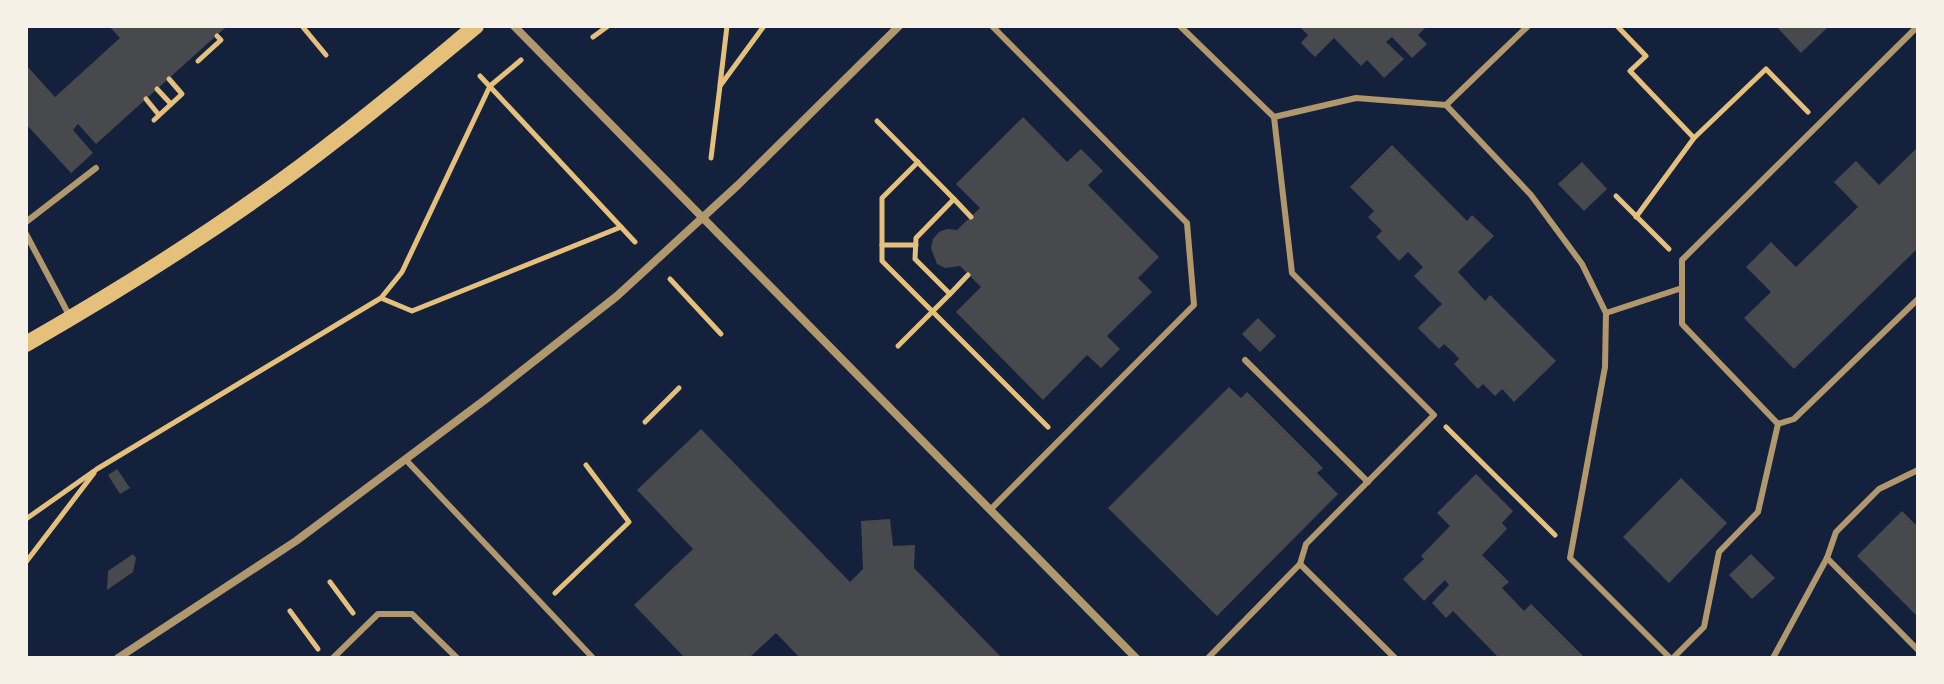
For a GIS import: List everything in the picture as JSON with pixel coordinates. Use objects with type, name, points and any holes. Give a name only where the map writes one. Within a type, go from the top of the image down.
[{"type":"main road","points":[[26,344],[228,218],[336,140],[476,26]]},
{"type":"street","points":[[514,26],[1136,658]]},
{"type":"street","points":[[118,658],[296,541],[617,296],[702,218],[899,26]]},
{"type":"lane","points":[[990,510],[1194,305],[1187,223],[992,26]]},
{"type":"lane","points":[[1180,26],[1274,117],[1292,273],[1434,415],[1306,544],[1300,564],[1208,658]]},
{"type":"lane","points":[[1446,105],[1528,26]]},
{"type":"lane","points":[[1778,424],[1682,324],[1682,260],[1918,26]]},
{"type":"lane","points":[[1274,117],[1356,98],[1446,105],[1531,195],[1582,264],[1606,313],[1605,367],[1570,558],[1671,658],[1704,627],[1719,552],[1758,512],[1778,424]]},
{"type":"lane","points":[[26,222],[96,168]]},
{"type":"lane","points":[[26,234],[71,318]]},
{"type":"lane","points":[[1606,313],[1682,288]]},
{"type":"lane","points":[[1778,424],[1794,419],[1918,299]]},
{"type":"lane","points":[[1245,360],[1368,482]]},
{"type":"lane","points":[[406,460],[593,658]]},
{"type":"lane","points":[[1773,658],[1827,558],[1836,532],[1879,489],[1918,470]]},
{"type":"lane","points":[[1827,558],[1918,650]]},
{"type":"lane","points":[[1300,564],[1395,658]]},
{"type":"lane","points":[[333,658],[378,614],[412,614],[457,658]]},
{"type":"path","points":[[302,26],[326,55]]},
{"type":"path","points":[[593,37],[608,26]]},
{"type":"path","points":[[711,158],[727,26]]},
{"type":"path","points":[[720,86],[764,26]]},
{"type":"path","points":[[1617,26],[1646,56],[1630,71],[1694,138]]},
{"type":"path","points":[[198,61],[221,40],[217,36]]},
{"type":"path","points":[[1636,217],[1694,138],[1766,69],[1820,124]]},
{"type":"path","points":[[480,76],[635,242]]},
{"type":"path","points":[[146,99],[157,117],[182,94],[169,79]]},
{"type":"path","points":[[26,519],[97,469],[381,298],[402,272],[490,86]]},
{"type":"path","points":[[157,89],[171,104]]},
{"type":"path","points":[[877,121],[971,217]]},
{"type":"path","points":[[918,162],[882,198],[882,261],[1060,439]]},
{"type":"path","points":[[1616,196],[1682,260]]},
{"type":"path","points":[[950,294],[915,259],[916,238],[954,199]]},
{"type":"path","points":[[381,298],[412,311],[621,227]]},
{"type":"path","points":[[882,245],[916,245]]},
{"type":"path","points":[[898,346],[968,275]]},
{"type":"path","points":[[670,279],[721,334]]},
{"type":"path","points":[[645,422],[679,388]]},
{"type":"path","points":[[1434,415],[1571,551]]},
{"type":"path","points":[[543,605],[629,522],[586,465]]},
{"type":"path","points":[[26,562],[97,469]]},
{"type":"path","points":[[330,582],[363,628]]},
{"type":"path","points":[[290,611],[324,658]]},
{"type":"building","points":[[109,26],[227,26],[96,144],[78,124],[73,130],[93,153],[71,173],[26,124],[26,65],[55,97],[120,38]]},
{"type":"building","points":[[1299,26],[1427,26],[1418,35],[1427,44],[1412,58],[1392,37],[1386,42],[1404,59],[1384,78],[1367,60],[1361,66],[1334,38],[1315,57],[1301,43],[1308,35]]},
{"type":"building","points":[[1776,26],[1829,26],[1801,53]]},
{"type":"building","points":[[1023,117],[1067,162],[1081,149],[1103,171],[1088,185],[1159,257],[1138,278],[1152,292],[1107,336],[1120,349],[1101,368],[1087,355],[1043,400],[956,312],[981,287],[960,266],[945,268],[937,264],[931,248],[939,232],[957,230],[980,208],[956,184]]},
{"type":"building","points":[[1392,145],[1467,221],[1472,215],[1494,236],[1458,272],[1485,301],[1490,295],[1556,361],[1514,402],[1502,389],[1495,396],[1483,384],[1478,389],[1454,364],[1459,359],[1453,352],[1444,344],[1439,349],[1418,328],[1442,304],[1414,276],[1423,267],[1408,252],[1399,261],[1376,237],[1382,231],[1368,217],[1374,211],[1350,187]]},
{"type":"building","points":[[1918,147],[1918,248],[1794,369],[1744,318],[1771,292],[1746,267],[1771,242],[1796,267],[1858,207],[1834,182],[1856,161],[1879,185]]},
{"type":"building","points":[[1582,162],[1607,189],[1584,211],[1558,184]]},
{"type":"building","points":[[1258,318],[1276,336],[1260,352],[1242,334]]},
{"type":"building","points":[[1229,387],[1241,398],[1247,392],[1323,468],[1317,473],[1338,494],[1217,616],[1108,508]]},
{"type":"building","points":[[701,429],[850,582],[863,569],[861,521],[890,519],[893,546],[915,545],[914,568],[1002,658],[800,658],[776,633],[749,658],[685,658],[634,605],[693,549],[637,490]]},
{"type":"building","points":[[117,469],[130,488],[120,494],[108,475]]},
{"type":"building","points":[[1476,474],[1513,511],[1502,523],[1507,529],[1482,555],[1509,582],[1502,588],[1524,611],[1531,604],[1585,658],[1499,658],[1453,611],[1446,618],[1432,603],[1449,585],[1445,580],[1424,601],[1403,579],[1424,559],[1421,556],[1450,526],[1437,513]]},
{"type":"building","points":[[1681,478],[1727,523],[1669,583],[1623,537]]},
{"type":"building","points":[[1902,511],[1918,527],[1918,617],[1857,556]]},
{"type":"building","points":[[133,554],[136,558],[133,572],[107,590],[108,571]]},
{"type":"building","points":[[1751,554],[1775,578],[1752,599],[1729,575]]}]
